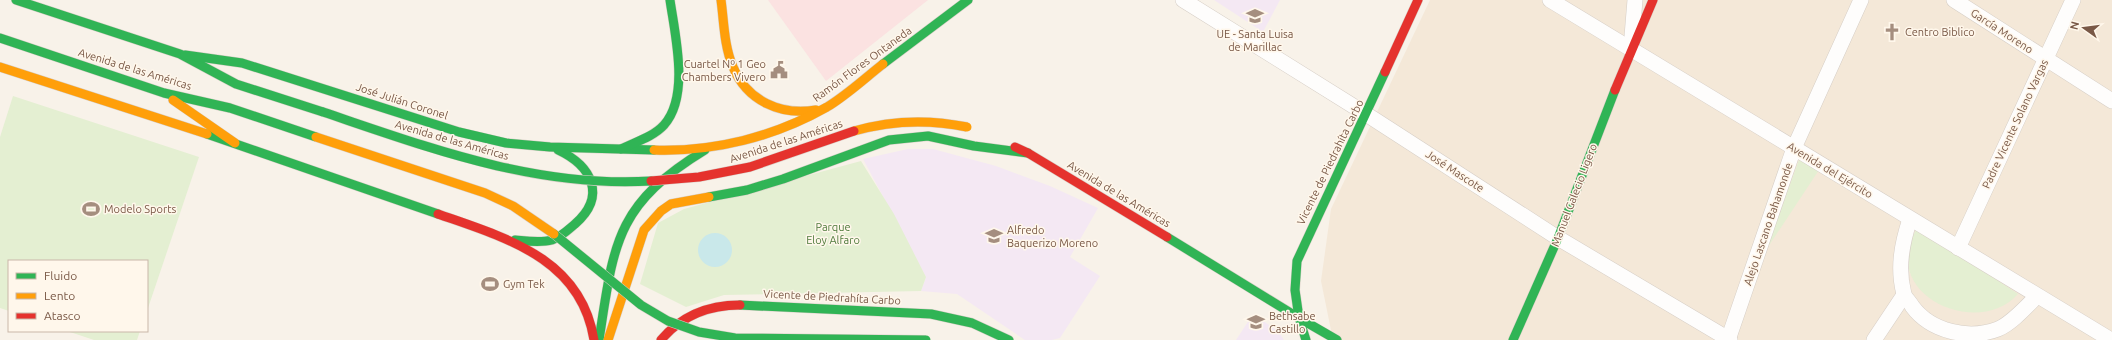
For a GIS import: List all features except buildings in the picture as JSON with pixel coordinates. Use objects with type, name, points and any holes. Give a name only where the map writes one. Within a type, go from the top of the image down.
[{"type":"main road","name":"Avenida de las Américas","points":[[16,0],[180,54],[236,84],[496,167],[566,178],[606,180],[669,180],[733,171],[768,162],[853,132],[893,123],[927,121],[970,128]]},
{"type":"main road","points":[[621,149],[665,124],[672,111],[680,79],[670,0]]},
{"type":"main road","points":[[721,0],[732,66],[746,88],[766,105],[778,110],[808,112],[828,106]]},
{"type":"main road","name":"Ramón Flores Ontaneda","points":[[621,149],[680,151],[709,148],[771,134],[828,106],[968,0]]},
{"type":"main road","name":"Vicente de Piedrahíta Carbo","points":[[1306,340],[1295,299],[1294,286],[1297,261],[1418,0]]},
{"type":"main road","name":"Manuel Galecio Ligero","points":[[1513,340],[1558,238],[1631,49],[1653,0]]},
{"type":"main road","name":"Avenida de las Américas","points":[[0,38],[164,93],[230,108],[448,181],[511,204],[544,226],[636,302],[657,316],[682,327],[717,337],[735,338],[926,340]]},
{"type":"main road","name":"José Julián Coronel","points":[[180,54],[242,63],[482,138],[506,143],[550,147],[621,149]]},
{"type":"main road","points":[[0,67],[235,143],[509,239],[534,252],[550,264],[569,282],[585,308],[594,340]]},
{"type":"main road","points":[[164,93],[235,143]]},
{"type":"main road","points":[[608,340],[644,230],[656,215],[671,204],[747,190],[783,180],[889,140],[928,136],[974,146],[1028,153]]},
{"type":"main road","name":"Avenida de las Américas","points":[[993,138],[1028,153],[1337,340]]},
{"type":"main road","points":[[509,239],[526,241],[552,240],[574,226],[590,205],[593,189],[589,172],[577,158],[550,147]]},
{"type":"main road","points":[[599,340],[614,252],[628,218],[639,204],[673,172],[709,148]]},
{"type":"main road","name":"Vicente de Piedrahíta Carbo","points":[[661,340],[682,319],[694,312],[722,306],[739,305],[951,316],[971,322],[1009,340]]},
{"type":"street","name":"José Mascote","points":[[1182,0],[1366,114],[1558,238],[1728,340]]},
{"type":"street","name":"Avenida del Ejército","points":[[1550,0],[2111,340]]},
{"type":"street","name":"Manuel Galecio Ligero","points":[[1631,49],[1636,0]]},
{"type":"street","name":"Alejo Lascano Bahamonde","points":[[1728,340],[1794,148],[1861,0]]},
{"type":"street","name":"García Moreno","points":[[1954,0],[2112,102]]},
{"type":"street","name":"Padre Vicente Solano Vargas","points":[[1958,248],[2073,0]]},
{"type":"street","points":[[1910,218],[1903,242],[1900,269],[1904,295],[1917,312],[1933,325],[1952,333],[1972,338],[1998,329],[2037,296]]},
{"type":"street","points":[[1874,340],[1904,295]]},
{"type":"shaded area","points":[[768,0],[928,0],[826,81]]},
{"type":"shaded area","name":"UE - Santa Luisa de Marillac","points":[[1214,0],[1280,0],[1263,32]]},
{"type":"shaded area","points":[[1430,0],[2112,0],[2112,340],[1333,340],[1321,281],[1331,209]]},
{"type":"shaded area","name":"Alfredo Baquerizo Moreno","points":[[908,149],[933,149],[996,166],[1050,186],[1098,208],[1070,257],[1100,276],[1060,338],[1052,340],[1025,340],[957,294],[921,291],[926,277],[863,159]]},
{"type":"shaded area","name":"Bethsabe Castillo","points":[[1253,314],[1278,331],[1284,340],[1236,340]]},
{"type":"green space","name":"Modelo Sports","points":[[13,96],[199,157],[148,308],[148,260],[8,260],[8,311],[0,308],[0,137]]},
{"type":"green space","points":[[1800,157],[1819,170],[1766,250]]},
{"type":"green space","name":"Parque Eloy Alfaro","points":[[861,161],[894,214],[926,277],[921,291],[724,295],[686,307],[640,284],[658,223],[684,209]]},
{"type":"green space","points":[[1918,227],[2018,294],[2000,307],[1979,312],[1957,311],[1937,303],[1920,290],[1910,272],[1908,251]]},
{"type":"green space","points":[[70,332],[140,332],[137,340],[94,340]]},
{"type":"water","points":[[712,233],[718,233],[722,234],[729,240],[732,250],[731,257],[725,264],[718,267],[712,267],[708,266],[701,260],[698,253],[698,247],[699,243],[705,236]]},
{"type":"traffic: fast","points":[[16,0],[180,54],[236,84],[323,112]]},
{"type":"traffic: fast","points":[[621,149],[644,139],[660,129],[672,113],[677,98],[679,65],[670,0]]},
{"type":"traffic: fast","points":[[883,64],[968,0]]},
{"type":"traffic: fast","points":[[0,38],[164,93],[230,108],[316,137]]},
{"type":"traffic: fast","points":[[185,55],[242,63],[459,132],[506,143],[550,147],[654,150]]},
{"type":"traffic: fast","points":[[1337,340],[1299,318],[1295,290],[1297,261],[1385,72]]},
{"type":"traffic: fast","points":[[1513,340],[1558,238],[1615,90]]},
{"type":"traffic: fast","points":[[323,112],[443,151],[484,163],[525,172],[608,182],[651,181]]},
{"type":"traffic: fast","points":[[207,134],[438,214]]},
{"type":"traffic: fast","points":[[709,197],[747,190],[783,179],[889,140],[928,136],[974,146],[1028,153]]},
{"type":"traffic: fast","points":[[515,240],[538,242],[555,239],[575,224],[585,213],[591,203],[593,192],[587,173],[580,164],[558,150]]},
{"type":"traffic: fast","points":[[599,340],[609,277],[615,252],[624,229],[636,209],[653,189],[675,170],[705,150]]},
{"type":"traffic: fast","points":[[554,234],[641,305],[668,321],[699,332],[735,338],[926,340]]},
{"type":"traffic: fast","points":[[1167,237],[1299,318],[1306,340]]},
{"type":"traffic: fast","points":[[740,305],[931,314],[972,323],[1009,340]]},
{"type":"traffic: slow","points":[[721,0],[726,42],[730,59],[739,79],[747,89],[767,104],[778,108],[790,111],[816,110]]},
{"type":"traffic: slow","points":[[654,150],[676,150],[721,145],[786,127],[827,107],[849,92],[883,64]]},
{"type":"traffic: slow","points":[[0,67],[207,134]]},
{"type":"traffic: slow","points":[[173,100],[235,143]]},
{"type":"traffic: slow","points":[[854,131],[868,127],[910,122],[953,124],[967,127]]},
{"type":"traffic: slow","points":[[316,137],[485,193],[513,206],[554,234]]},
{"type":"traffic: slow","points":[[608,340],[644,230],[661,211],[671,204],[709,197]]},
{"type":"traffic: jam","points":[[1385,72],[1418,0]]},
{"type":"traffic: jam","points":[[1615,90],[1653,0]]},
{"type":"traffic: jam","points":[[651,181],[699,177],[750,167],[854,131]]},
{"type":"traffic: jam","points":[[1015,147],[1028,153],[1167,237]]},
{"type":"traffic: jam","points":[[438,214],[489,232],[514,243],[537,255],[557,270],[574,289],[586,312],[594,340]]},
{"type":"traffic: jam","points":[[661,340],[678,324],[696,313],[706,309],[728,305],[740,305]]},
{"type":"place","name":"UE - Santa Luisa de Marillac","points":[[1255,16]]},
{"type":"place","name":"Centro Biblico","points":[[1892,32]]},
{"type":"place","name":"Cuartel Nº 1 Geo Chambers Vivero","points":[[779,70]]},
{"type":"place","name":"Modelo Sports","points":[[91,209]]},
{"type":"place","name":"Alfredo Baquerizo Moreno","points":[[994,236]]},
{"type":"place","name":"Gym Tek","points":[[490,284]]},
{"type":"place","name":"Bethsabe Castillo","points":[[1256,322]]}]
